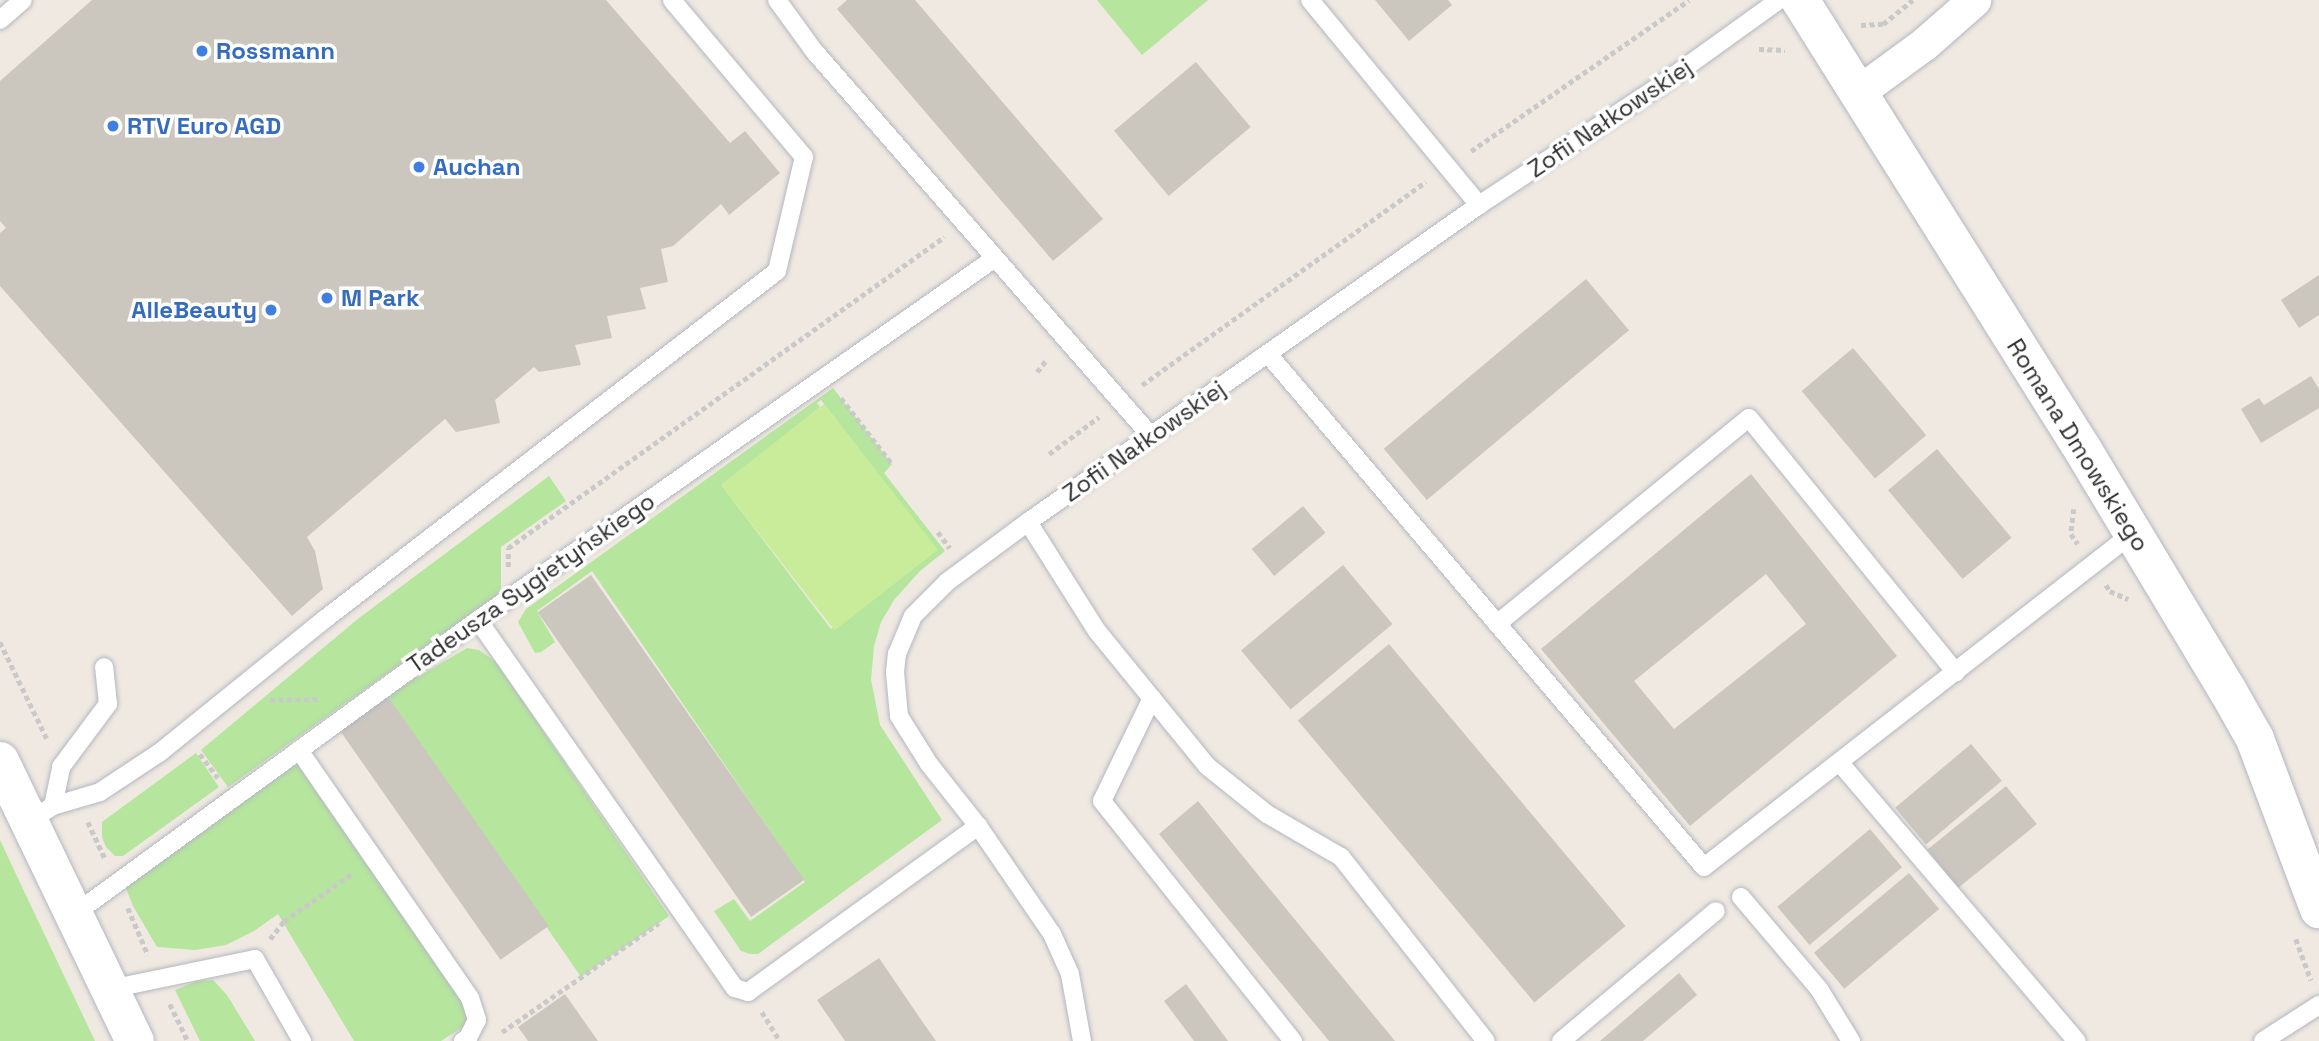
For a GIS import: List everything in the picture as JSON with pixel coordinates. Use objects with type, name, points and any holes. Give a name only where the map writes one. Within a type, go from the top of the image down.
[{"type":"street","name":"Romana Dmowskiego","points":[[1800,0],[2133,533],[2255,739],[2307,923]]},
{"type":"street","points":[[1857,93],[1924,44],[1974,0]]},
{"type":"street","points":[[0,761],[41,814],[73,915],[135,1041]]},
{"type":"lane","points":[[0,20],[23,0]]},
{"type":"lane","points":[[41,814],[100,792],[159,753],[325,619],[777,271],[804,156],[672,0]]},
{"type":"lane","points":[[777,0],[814,51],[1151,436]]},
{"type":"lane","points":[[1310,0],[1450,166],[1479,205]]},
{"type":"lane","name":"Zofii Nałkowskiej","points":[[1082,1041],[1074,992],[1063,953],[978,826],[929,764],[899,716],[895,683],[897,654],[913,616],[926,601],[1028,522],[1479,205],[1745,26],[1779,0]]},
{"type":"lane","name":"Tadeusza Sygietyńskiego","points":[[73,915],[478,620],[995,258]]},
{"type":"lane","points":[[1268,354],[1704,867],[2133,533]]},
{"type":"lane","points":[[1497,624],[1749,418],[1956,673]]},
{"type":"lane","points":[[1028,522],[1097,631],[1207,766],[1267,814],[1341,857],[1486,1041]]},
{"type":"lane","points":[[478,620],[735,988],[748,992],[978,826]]},
{"type":"lane","points":[[41,814],[61,767],[108,704],[104,667]]},
{"type":"lane","points":[[1152,698],[1102,801],[1293,1041]]},
{"type":"lane","points":[[299,750],[470,999],[478,1020],[467,1040]]},
{"type":"lane","points":[[1840,763],[2077,1041]]},
{"type":"lane","points":[[1741,897],[1819,989],[1851,1041]]},
{"type":"lane","points":[[1561,1041],[1716,911]]},
{"type":"lane","points":[[110,989],[255,959],[302,1041]]},
{"type":"lane","points":[[2263,1041],[2317,997]]},
{"type":"path","points":[[1049,454],[1450,166],[1689,0]]},
{"type":"path","points":[[1851,21],[1860,25],[1883,24],[1913,0]]},
{"type":"path","points":[[1745,26],[1759,49],[1789,51]]},
{"type":"path","points":[[507,600],[508,548],[964,223]]},
{"type":"path","points":[[2075,503],[2071,534],[2110,591],[2138,604]]},
{"type":"path","points":[[938,532],[952,550],[943,557]]},
{"type":"path","points":[[0,642],[61,767]]},
{"type":"path","points":[[223,701],[370,698]]},
{"type":"path","points":[[198,751],[218,778]]},
{"type":"path","points":[[77,800],[188,1041]]},
{"type":"path","points":[[255,959],[285,921],[374,859]]},
{"type":"path","points":[[501,1033],[680,909]]},
{"type":"path","points":[[2307,923],[2317,997]]},
{"type":"green space","points":[[1097,0],[1208,0],[1142,55]]},
{"type":"green space","points":[[833,388],[892,464],[884,473],[945,551],[920,571],[894,600],[881,622],[874,646],[871,680],[880,725],[942,820],[758,954],[741,951],[714,911],[734,899],[750,921],[805,882],[592,571],[537,611],[555,642],[541,652],[535,653],[518,622],[526,609]],"holes":[[[821,400],[937,550],[831,629],[722,486],[820,407],[817,403]]]},
{"type":"green space","points":[[824,404],[938,550],[835,630],[721,485]]},
{"type":"green space","points":[[549,476],[566,501],[501,547],[501,592],[228,787],[201,750],[359,618]]},
{"type":"green space","points":[[467,648],[479,650],[496,662],[669,916],[581,977],[387,695]]},
{"type":"green space","points":[[196,753],[219,787],[123,856],[115,856],[106,847],[102,837],[102,822]]},
{"type":"green space","points":[[297,764],[467,1009],[468,1018],[464,1026],[441,1041],[354,1041],[278,914],[254,931],[226,945],[195,950],[157,947],[133,906],[125,886]]},
{"type":"green space","points":[[0,840],[23,889],[95,1041],[0,1041]]},
{"type":"green space","points":[[213,980],[227,995],[255,1041],[200,1041],[175,990],[197,981]]},
{"type":"building","name":"M Park","points":[[92,0],[606,0],[730,143],[745,131],[780,173],[729,215],[721,204],[673,246],[661,249],[668,282],[640,288],[646,309],[607,316],[612,338],[575,345],[581,365],[539,372],[534,367],[495,400],[500,423],[456,432],[445,419],[307,537],[315,551],[323,589],[292,616],[0,286],[0,233],[6,228],[0,221],[0,81]]},
{"type":"building","points":[[847,0],[915,0],[1103,219],[1053,261],[837,9]]},
{"type":"building","points":[[1375,0],[1448,0],[1452,5],[1409,41]]},
{"type":"building","points":[[1196,62],[1251,127],[1169,196],[1114,131]]},
{"type":"building","points":[[2319,275],[2319,315],[2299,328],[2281,300]]},
{"type":"building","points":[[1586,279],[1629,330],[1427,500],[1384,449]]},
{"type":"building","points":[[1853,348],[1926,435],[1875,478],[1802,391]]},
{"type":"building","points":[[2311,376],[2319,389],[2319,408],[2261,443],[2241,409],[2259,398],[2264,405]]},
{"type":"building","points":[[1937,449],[2012,538],[1963,579],[1888,490]]},
{"type":"building","points":[[1751,474],[1897,656],[1690,826],[1541,649]],"holes":[[[1766,574],[1806,624],[1674,729],[1634,681]]]},
{"type":"building","points":[[1303,506],[1325,533],[1274,576],[1252,549]]},
{"type":"building","points":[[1343,565],[1392,624],[1291,709],[1241,650]]},
{"type":"building","points":[[591,575],[804,880],[751,917],[538,612]]},
{"type":"building","points":[[1389,644],[1626,926],[1534,1002],[1298,720]]},
{"type":"building","points":[[387,695],[549,926],[500,960],[339,729]]},
{"type":"building","points":[[1971,744],[2002,781],[1926,844],[1895,808]]},
{"type":"building","points":[[2006,786],[2037,824],[1958,888],[1928,850]]},
{"type":"building","points":[[1198,801],[1395,1041],[1329,1041],[1219,908],[1159,834]]},
{"type":"building","points":[[1870,829],[1902,867],[1809,945],[1777,907]]},
{"type":"building","points":[[1909,873],[1939,909],[1844,989],[1814,953]]},
{"type":"building","points":[[879,958],[936,1041],[845,1041],[817,1000]]},
{"type":"building","points":[[1679,973],[1697,995],[1643,1041],[1600,1041]]},
{"type":"building","points":[[1186,984],[1228,1041],[1194,1041],[1164,1001]]},
{"type":"building","points":[[565,994],[598,1041],[528,1041],[518,1027]]},
{"type":"place","name":"Rossmann","points":[[202,51]]},
{"type":"place","name":"RTV Euro AGD","points":[[113,126]]},
{"type":"place","name":"Auchan","points":[[419,167]]},
{"type":"place","name":"M Park","points":[[327,298]]},
{"type":"place","name":"AlleBeauty","points":[[271,310]]}]
